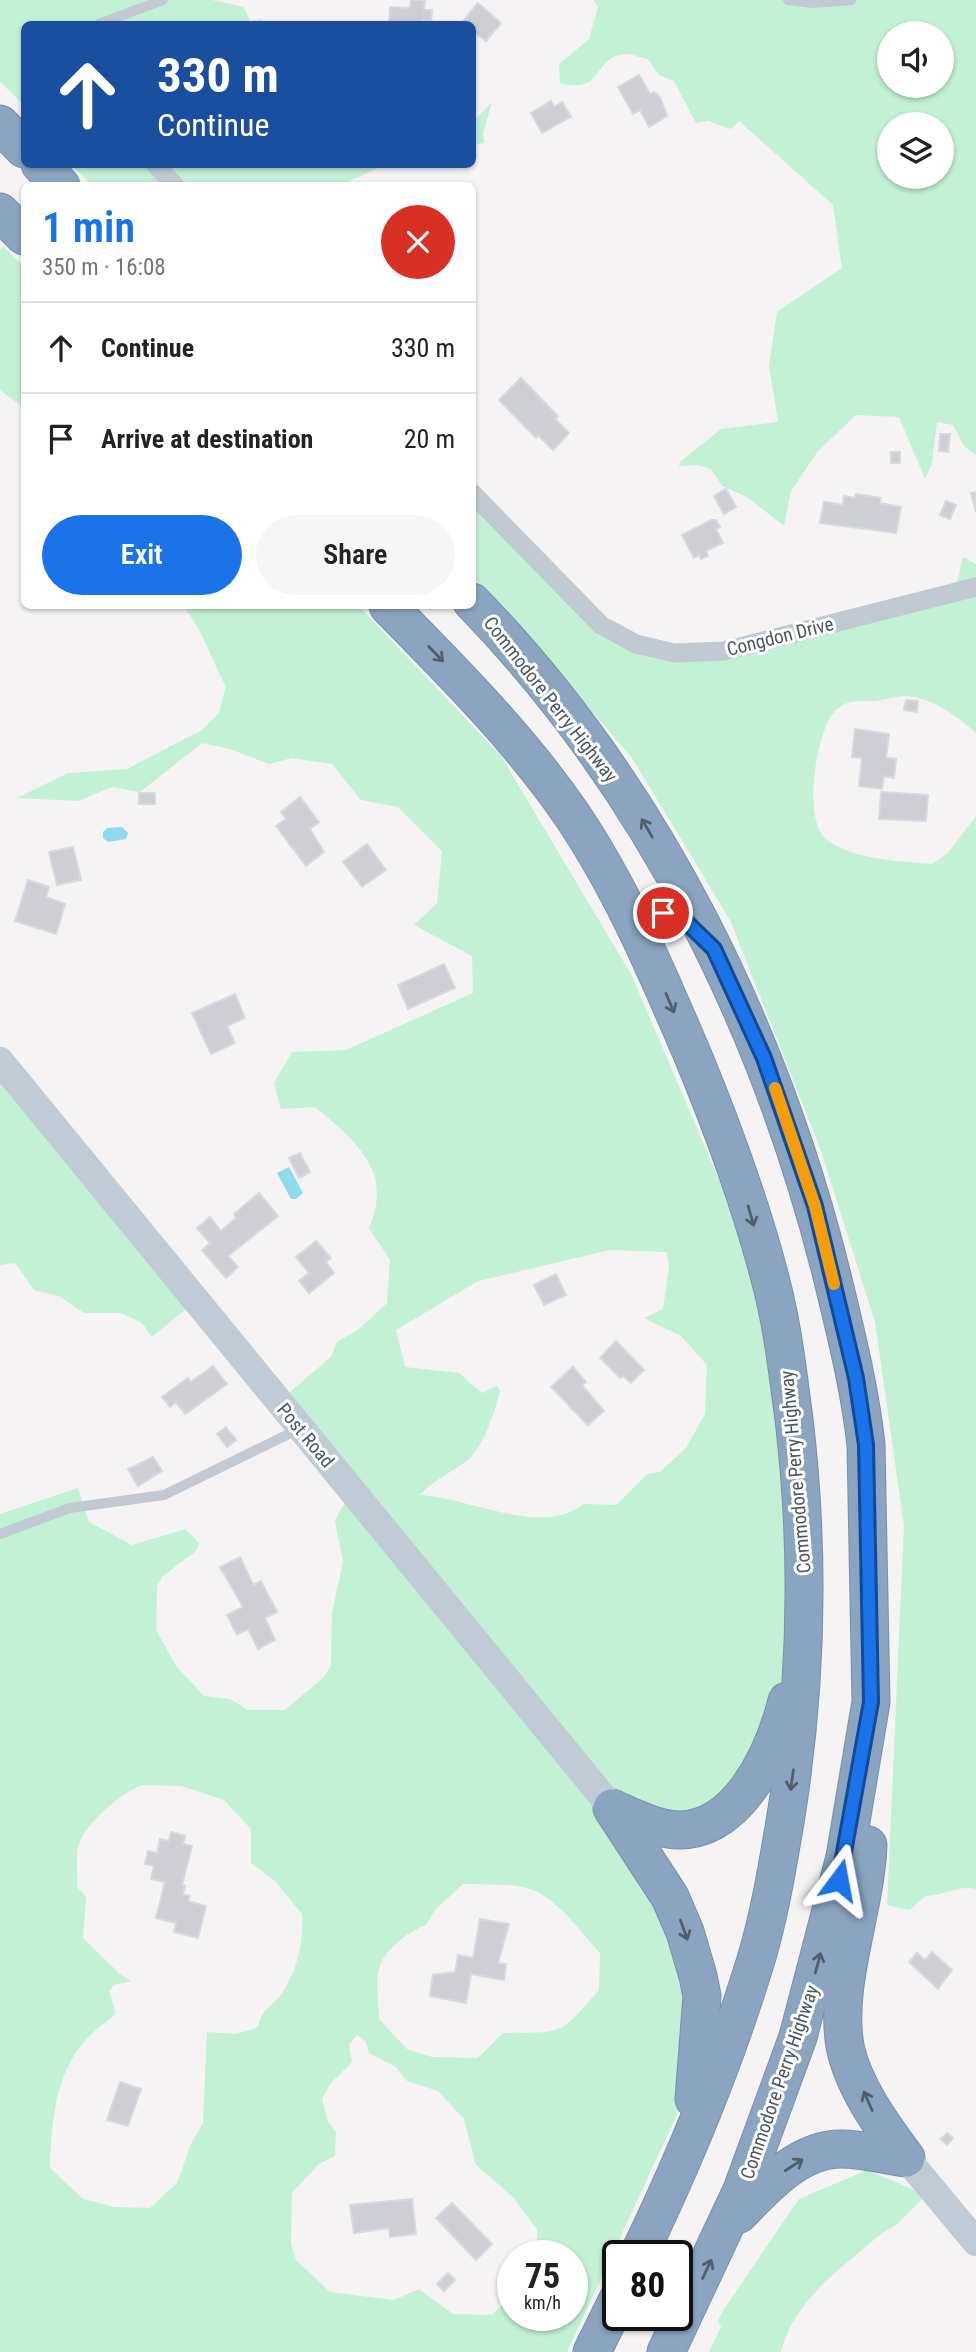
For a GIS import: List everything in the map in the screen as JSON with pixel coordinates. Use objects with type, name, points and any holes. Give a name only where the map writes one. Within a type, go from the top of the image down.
[{"type":"highway","points":[[0,124],[21,146]]},
{"type":"highway","points":[[44,168],[57,182]]},
{"type":"highway","points":[[0,212],[21,233]]},
{"type":"highway","name":"Commodore Perry Highway","points":[[476,606],[515,647],[595,748],[668,864],[714,949],[764,1058],[815,1206],[856,1378],[866,1445],[871,1702],[845,1857],[802,2024],[743,2190],[666,2352]]},
{"type":"highway","name":"Commodore Perry Highway","points":[[391,609],[474,694],[527,756],[573,817],[619,896],[650,959],[731,1148],[773,1288],[789,1379],[799,1460],[806,1589],[802,1696],[777,1871],[756,1959],[711,2095],[645,2240]]},
{"type":"highway","points":[[619,896],[642,899],[655,888],[668,864]]},
{"type":"highway","points":[[650,959],[651,928],[656,918],[669,911],[680,916],[714,949]]},
{"type":"highway","points":[[670,1897],[667,1869],[669,1856],[680,1839],[736,1803],[751,1785],[782,1720],[793,1678],[806,1589]]},
{"type":"highway","points":[[871,1702],[873,1722],[868,1853],[846,1985],[845,2047],[869,2107],[906,2158]]},
{"type":"highway","points":[[612,1808],[669,1830],[703,1826]]},
{"type":"highway","points":[[612,1808],[670,1897],[685,1932],[702,1996],[692,2109],[680,2164]]},
{"type":"highway","points":[[726,2227],[766,2186],[811,2155],[840,2149],[906,2158]]},
{"type":"highway","points":[[592,2352],[602,2331]]},
{"type":"street","points":[[159,168],[171,182]]},
{"type":"street","name":"Congdon Drive","points":[[476,497],[601,625],[636,644],[674,653],[724,651],[976,587]]},
{"type":"street","name":"Post Road","points":[[0,1061],[612,1808]]},
{"type":"street","points":[[906,2158],[976,2242]]},
{"type":"lane","points":[[107,21],[163,0]]},
{"type":"lane","points":[[788,0],[813,3],[851,0]]},
{"type":"lane","points":[[0,1534],[70,1508],[164,1495],[301,1429]]},
{"type":"green space","points":[[0,0],[212,0],[244,7],[250,21],[21,21],[21,102],[0,82]]},
{"type":"green space","points":[[594,0],[976,0],[976,455],[964,446],[953,425],[937,422],[932,463],[925,479],[899,417],[856,415],[818,451],[791,491],[784,526],[747,497],[722,486],[711,469],[698,465],[679,466],[680,462],[721,429],[778,422],[769,366],[777,312],[842,268],[833,205],[739,121],[731,129],[708,121],[696,123],[674,81],[659,75],[648,59],[628,54],[615,56],[585,84],[560,83],[559,64],[589,39],[598,7]]},
{"type":"green space","points":[[492,102],[483,133],[484,143],[476,144],[476,119]]},
{"type":"green space","points":[[74,168],[378,168],[348,182],[89,182]]},
{"type":"green space","points":[[3,246],[21,264],[21,406],[0,390],[0,250]]},
{"type":"green space","points":[[476,495],[606,628],[679,655],[954,594],[963,557],[976,564],[976,733],[944,709],[916,697],[902,696],[844,704],[835,711],[822,737],[817,756],[813,797],[820,831],[828,841],[851,852],[892,860],[932,864],[948,853],[976,816],[976,1889],[963,1888],[925,1896],[910,1910],[887,1905],[904,1526],[875,1322],[820,1148],[730,920],[632,758],[476,580]]},
{"type":"green space","points":[[185,609],[362,609],[501,756],[631,974],[753,1259],[778,1384],[791,1579],[787,1706],[736,1808],[625,1815],[674,1899],[701,2063],[619,2240],[602,2240],[602,2277],[588,2307],[588,2240],[537,2240],[537,2230],[514,2198],[476,2165],[464,2119],[438,2091],[407,2081],[396,2067],[369,2053],[366,2042],[357,2035],[349,2045],[352,2062],[331,2083],[322,2099],[328,2122],[336,2132],[335,2156],[319,2164],[292,2193],[291,2244],[296,2260],[330,2292],[394,2300],[419,2289],[453,2314],[491,2315],[497,2310],[497,2331],[577,2331],[567,2352],[0,2352],[0,1514],[78,1488],[89,1522],[132,1545],[185,1529],[199,1543],[197,1550],[163,1576],[157,1586],[156,1630],[176,1666],[204,1696],[230,1699],[248,1710],[285,1710],[324,1677],[331,1666],[332,1612],[343,1562],[335,1521],[342,1507],[355,1494],[283,1398],[331,1357],[337,1342],[359,1329],[387,1303],[390,1260],[369,1228],[377,1190],[366,1158],[344,1132],[315,1107],[281,1109],[274,1083],[292,1052],[346,1050],[473,993],[472,956],[414,925],[437,903],[442,851],[398,807],[361,800],[332,764],[292,758],[269,764],[230,749],[202,743],[140,792],[112,787],[78,801],[17,798],[68,773],[127,769],[202,730],[219,713],[226,686],[201,634]],"holes":[[[610,1250],[667,1252],[669,1267],[663,1309],[644,1318],[681,1336],[707,1365],[705,1414],[686,1448],[660,1472],[647,1474],[616,1505],[583,1504],[567,1513],[527,1517],[420,1495],[473,1455],[488,1428],[500,1391],[497,1386],[482,1393],[459,1373],[405,1367],[396,1330],[478,1281]],[[142,1785],[181,1786],[224,1800],[251,1829],[251,1863],[275,1881],[302,1914],[301,1945],[292,1974],[282,1993],[262,2015],[258,2027],[236,2034],[207,2032],[203,2123],[191,2144],[177,2183],[150,2208],[114,2207],[83,2199],[50,2168],[53,2119],[66,2070],[87,2039],[116,2014],[109,1991],[114,1985],[131,1981],[121,1975],[83,1938],[86,1897],[77,1887],[78,1849],[83,1835],[97,1818],[133,1789]],[[463,1884],[530,1889],[564,1912],[600,1953],[599,1990],[559,2029],[503,2033],[478,2058],[432,2057],[407,2049],[379,2019],[377,1987],[381,1962],[391,1948],[426,1925],[435,1910]]]},
{"type":"green space","points":[[0,1060],[197,1300],[152,1337],[142,1323],[121,1313],[84,1313],[59,1296],[34,1290],[15,1263],[0,1265]]},
{"type":"green space","points":[[867,2170],[926,2195],[896,2225],[882,2233],[837,2271],[808,2300],[787,2333],[781,2352],[709,2352],[721,2327],[718,2320],[724,2309],[799,2199]]},
{"type":"water","points":[[122,827],[128,833],[126,839],[108,842],[103,838],[103,832],[107,828]]},
{"type":"water","points":[[289,1167],[303,1193],[296,1199],[291,1199],[277,1173]]},
{"type":"building","points":[[411,0],[425,0],[424,10],[432,10],[431,21],[389,21],[390,7],[410,8]]},
{"type":"building","points":[[478,3],[501,23],[486,41],[476,33],[476,21],[463,21]]},
{"type":"building","points":[[639,75],[650,94],[654,92],[660,97],[667,116],[649,127],[640,110],[633,114],[618,87]]},
{"type":"building","points":[[551,101],[554,107],[562,102],[571,117],[542,133],[531,113]]},
{"type":"building","points":[[521,378],[558,416],[555,419],[569,433],[553,450],[538,435],[536,438],[499,400]]},
{"type":"building","points":[[940,434],[950,434],[948,452],[939,451]]},
{"type":"building","points":[[891,452],[900,452],[900,463],[891,463]]},
{"type":"building","points":[[726,489],[736,507],[724,514],[714,496]]},
{"type":"building","points":[[976,492],[976,512],[971,493]]},
{"type":"building","points":[[856,494],[881,498],[880,503],[901,507],[896,533],[820,523],[824,502],[843,505],[844,496],[855,498]]},
{"type":"building","points":[[946,501],[956,505],[950,519],[940,515]]},
{"type":"building","points":[[716,520],[720,527],[716,529],[723,543],[706,551],[708,556],[701,559],[699,555],[694,558],[682,535]]},
{"type":"building","points":[[906,700],[918,701],[917,712],[904,710]]},
{"type":"building","points":[[855,729],[889,734],[886,758],[896,759],[894,778],[884,776],[882,789],[859,786],[862,758],[852,757]]},
{"type":"building","points":[[881,792],[928,795],[926,821],[879,819]]},
{"type":"building","points":[[139,793],[155,793],[155,804],[139,804]]},
{"type":"building","points":[[300,797],[319,822],[310,829],[324,852],[306,866],[276,826],[286,819],[281,812]]},
{"type":"building","points":[[367,844],[386,870],[362,887],[343,862]]},
{"type":"building","points":[[73,847],[81,880],[57,885],[49,852]]},
{"type":"building","points":[[28,880],[49,887],[46,897],[65,904],[56,934],[15,921]]},
{"type":"building","points":[[444,964],[455,988],[408,1009],[398,985]]},
{"type":"building","points":[[235,994],[245,1018],[227,1026],[235,1043],[211,1054],[192,1013]]},
{"type":"building","points":[[300,1153],[310,1172],[299,1178],[289,1158]]},
{"type":"building","points":[[259,1193],[278,1216],[228,1256],[238,1267],[226,1278],[202,1250],[210,1243],[197,1228],[210,1217],[221,1231],[236,1218],[234,1214]]},
{"type":"building","points":[[316,1241],[331,1258],[326,1262],[334,1273],[309,1293],[299,1281],[309,1273],[296,1257]]},
{"type":"building","points":[[556,1274],[566,1295],[544,1305],[534,1285]]},
{"type":"building","points":[[616,1341],[644,1370],[631,1383],[623,1376],[620,1378],[600,1358]]},
{"type":"building","points":[[213,1366],[227,1384],[185,1414],[176,1402],[170,1407],[162,1397],[188,1378],[191,1382]]},
{"type":"building","points":[[573,1367],[586,1382],[582,1385],[604,1411],[588,1425],[551,1387]]},
{"type":"building","points":[[226,1427],[236,1440],[227,1447],[217,1434]]},
{"type":"building","points":[[153,1457],[162,1471],[138,1486],[128,1469]]},
{"type":"building","points":[[240,1557],[253,1585],[261,1581],[277,1612],[265,1618],[275,1640],[258,1649],[248,1629],[237,1635],[227,1615],[243,1607],[220,1567]]},
{"type":"building","points":[[171,1832],[185,1836],[183,1844],[192,1846],[182,1885],[185,1886],[183,1894],[190,1896],[188,1901],[206,1906],[198,1938],[174,1932],[176,1923],[156,1918],[165,1882],[151,1879],[154,1866],[145,1864],[148,1851],[157,1853],[160,1839],[169,1841]]},
{"type":"building","points":[[480,1919],[509,1924],[498,1963],[506,1964],[504,1980],[471,1974],[466,2003],[430,1996],[433,1975],[455,1972],[458,1955],[473,1958]]},
{"type":"building","points":[[932,1952],[952,1970],[938,1989],[909,1962],[917,1953],[925,1960]]},
{"type":"building","points":[[120,2082],[141,2089],[128,2126],[107,2120]]},
{"type":"building","points":[[947,2133],[953,2138],[947,2145],[941,2139]]},
{"type":"building","points":[[412,2199],[416,2234],[390,2237],[389,2228],[354,2233],[350,2205]]},
{"type":"building","points":[[452,2203],[492,2244],[476,2260],[436,2218]]},
{"type":"building","points":[[448,2273],[455,2280],[444,2291],[437,2284]]},
{"type":"slow traffic","points":[[775,1088],[815,1206],[834,1284]]},
{"type":"route","points":[[663,913],[669,911],[680,916],[694,933],[714,949],[764,1058],[815,1206],[862,1409],[866,1445],[871,1702],[839,1880]]}]
